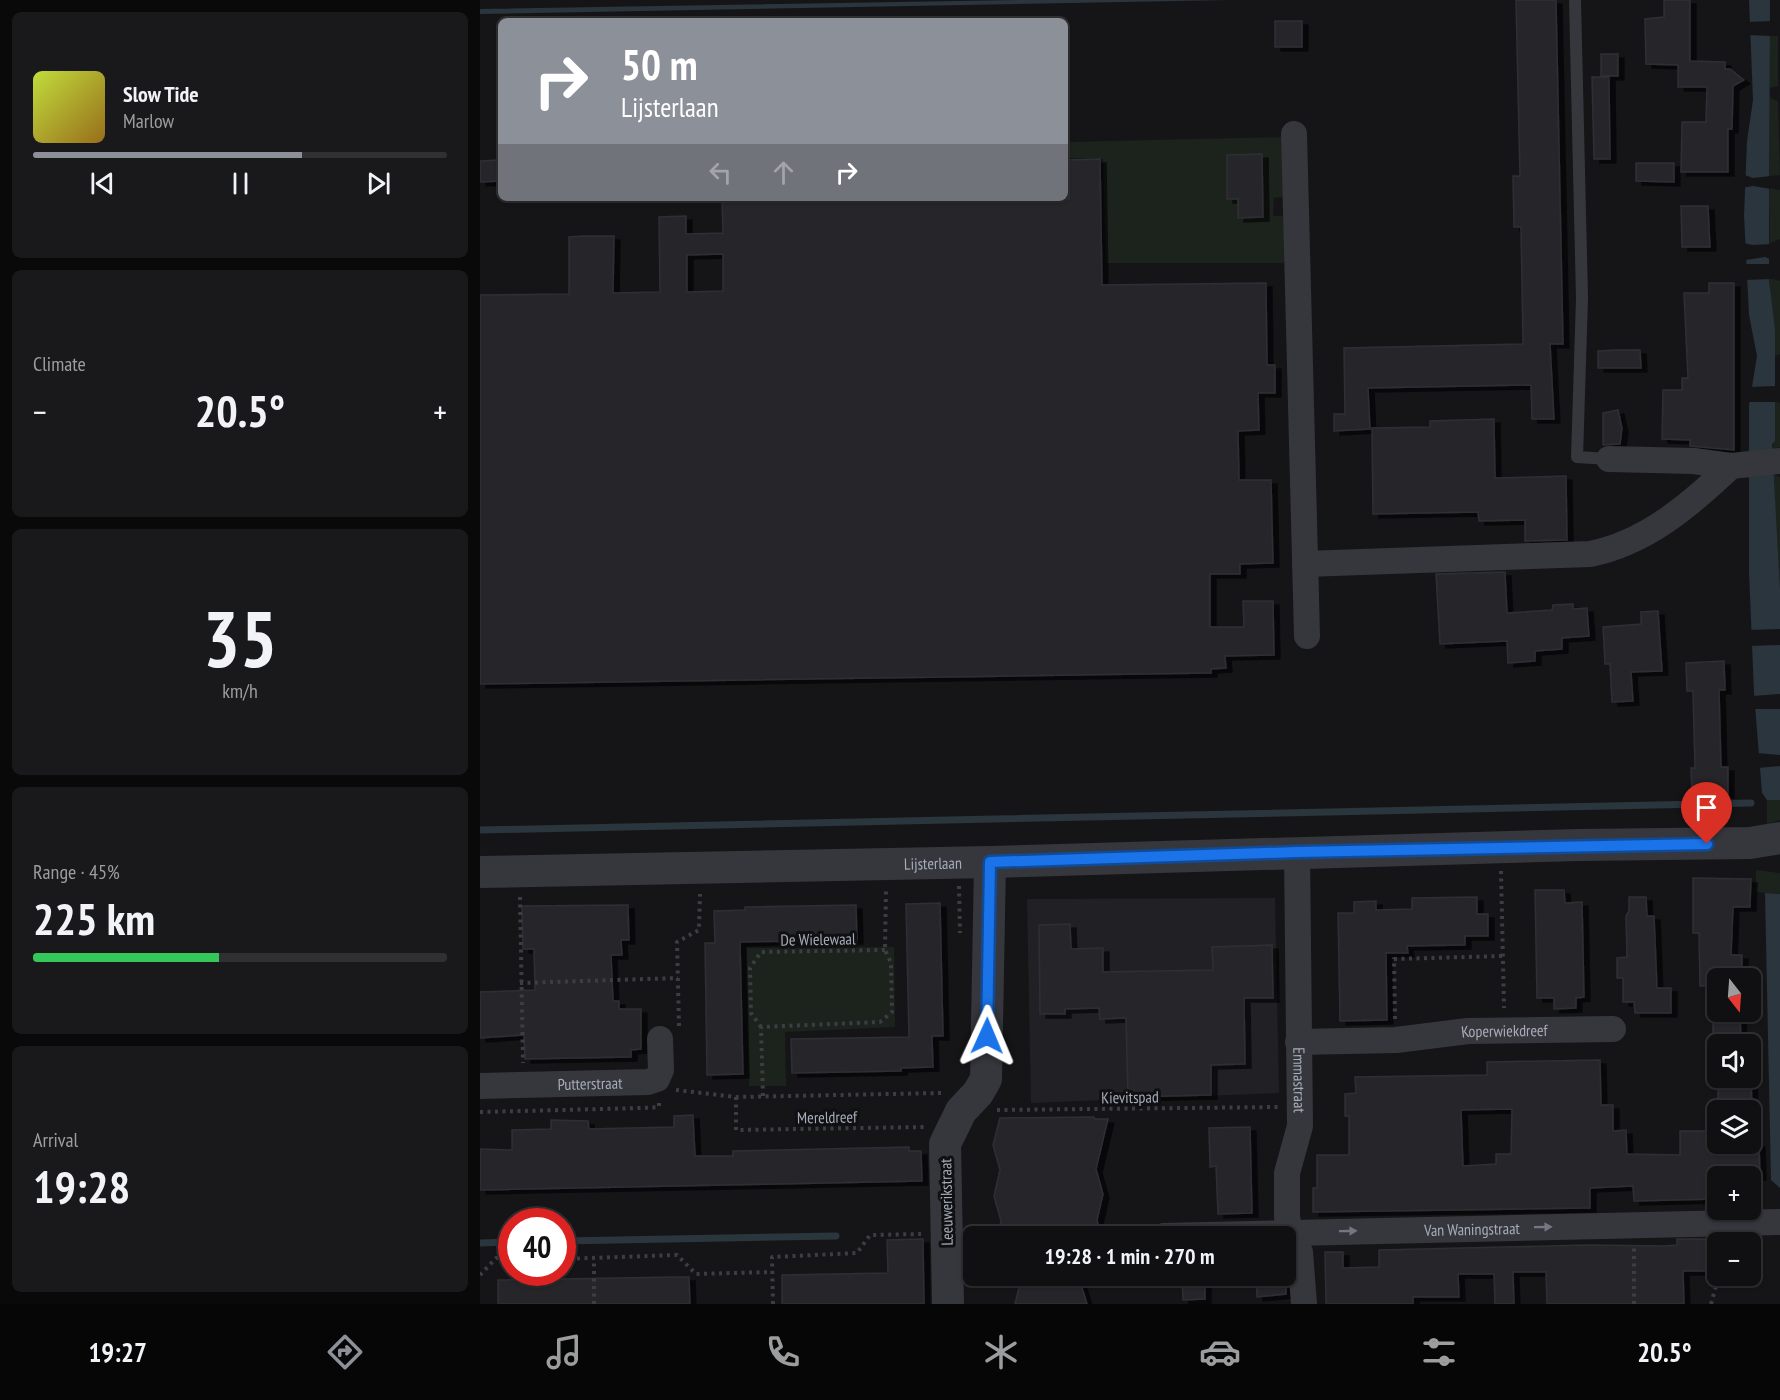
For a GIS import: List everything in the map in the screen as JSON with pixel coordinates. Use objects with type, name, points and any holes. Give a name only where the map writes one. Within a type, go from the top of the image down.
[{"type":"street","points":[[1294,135],[1307,636]]},
{"type":"street","points":[[1608,459],[1694,461],[1737,465],[1779,461]]},
{"type":"street","points":[[1305,564],[1590,554],[1615,549],[1667,521],[1737,465]]},
{"type":"street","name":"Lijsterlaan","points":[[480,872],[887,862],[990,862],[1503,846],[1750,843],[1780,838]]},
{"type":"street","name":"Emmastraat","points":[[1290,1226],[1287,1173],[1300,1126],[1297,852]]},
{"type":"street","name":"Leeuwerikstraat","points":[[948,1304],[945,1144],[964,1110],[986,1079],[990,862]]},
{"type":"street","name":"Koperwiekdreef","points":[[1298,1042],[1396,1040],[1468,1031],[1613,1029]]},
{"type":"street","points":[[668,1079],[662,1070],[670,1036]]},
{"type":"street","name":"Putterstraat","points":[[480,1086],[648,1082],[668,1079]]},
{"type":"street","name":"Van Waningstraat","points":[[1296,1232],[1780,1222]]},
{"type":"street","name":"Emmastraat","points":[[1296,1245],[1299,1252],[1304,1304]]},
{"type":"lane","points":[[1575,0],[1582,298],[1577,457],[1608,459]]},
{"type":"path","points":[[1503,846],[1501,871],[1503,996]]},
{"type":"path","points":[[761,1027],[880,1022],[892,1012],[891,963],[885,950],[887,862]]},
{"type":"path","points":[[670,1036],[678,978],[677,942],[699,930],[701,866]]},
{"type":"path","points":[[520,871],[520,983],[524,1085]]},
{"type":"path","name":"De Wielewaal","points":[[763,1096],[761,1027],[751,1013],[750,968],[761,952],[885,950]]},
{"type":"path","points":[[1396,1040],[1394,959],[1503,956]]},
{"type":"path","points":[[520,983],[678,978]]},
{"type":"path","points":[[668,1079],[680,1090]]},
{"type":"path","name":"Mereldreef","points":[[668,1079],[671,1089],[736,1097],[763,1096],[964,1110]]},
{"type":"path","name":"Mereldreef","points":[[736,1097],[736,1130],[964,1110]]},
{"type":"path","name":"Kievitspad","points":[[964,1110],[1300,1107]]},
{"type":"path","points":[[1634,1226],[1634,1304]]},
{"type":"path","points":[[773,1304],[771,1257],[857,1253],[870,1235],[946,1233]]},
{"type":"path","points":[[576,1259],[677,1256],[696,1274],[772,1272]]},
{"type":"path","points":[[480,1275],[498,1258]]},
{"type":"path","points":[[594,1259],[594,1304]]},
{"type":"path","points":[[1711,1304],[1716,1286]]},
{"type":"shaded area","points":[[1022,0],[1230,0],[480,14],[480,9]]},
{"type":"shaded area","points":[[1749,0],[1770,0],[1769,280],[1775,330],[1775,441],[1772,444],[1780,589],[1780,800],[1767,800],[1762,793],[1754,693],[1749,572],[1749,405],[1757,356],[1749,315],[1744,215],[1747,141],[1753,100]]},
{"type":"shaded area","points":[[1769,36],[1778,36],[1778,86],[1770,88]]},
{"type":"shaded area","points":[[1770,98],[1778,101],[1780,175],[1770,176]]},
{"type":"shaded area","points":[[1288,137],[1290,196],[1274,198],[1273,216],[1290,216],[1287,260],[1282,263],[1106,263],[1103,159],[1069,158],[1068,142]]},
{"type":"shaded area","points":[[1770,188],[1780,190],[1780,239],[1770,243]]},
{"type":"shaded area","points":[[1769,278],[1780,281],[1780,354],[1775,356]]},
{"type":"shaded area","points":[[1775,401],[1780,403],[1780,447],[1772,450]]},
{"type":"shaded area","points":[[1772,474],[1780,477],[1780,589],[1773,485]]},
{"type":"shaded area","points":[[1767,800],[1780,800],[1780,820],[1767,824]]},
{"type":"shaded area","points":[[1756,870],[1780,873],[1780,894],[1756,892]]},
{"type":"shaded area","points":[[1765,893],[1780,894],[1780,1188],[1771,1180]]},
{"type":"shaded area","points":[[1275,898],[1279,1093],[1031,1103],[1027,899]]},
{"type":"shaded area","points":[[894,947],[895,1027],[785,1032],[786,1086],[749,1086],[746,948]]},
{"type":"pier","points":[[1772,21],[1772,36],[1747,35],[1748,22]]},
{"type":"pier","points":[[1742,174],[1753,178],[1771,176],[1771,189],[1753,186],[1741,188]]},
{"type":"pier","points":[[1744,243],[1772,244],[1772,260],[1765,257],[1745,260]]},
{"type":"pier","points":[[1745,264],[1773,264],[1772,279],[1745,280]]},
{"type":"pier","points":[[1776,386],[1776,402],[1747,402],[1749,387]]},
{"type":"pier","points":[[1780,629],[1780,645],[1748,646],[1748,630]]},
{"type":"pier","points":[[1780,694],[1780,709],[1752,709],[1752,696]]},
{"type":"pier","points":[[1756,753],[1780,755],[1780,766],[1757,768]]},
{"type":"building","points":[[1516,0],[1556,0],[1563,344],[1550,344],[1554,419],[1532,419],[1531,385],[1368,388],[1370,429],[1334,431],[1334,414],[1345,414],[1344,348],[1523,344],[1521,227],[1514,227],[1513,176],[1520,176]]},
{"type":"building","points":[[1664,0],[1690,0],[1690,61],[1725,62],[1725,69],[1730,69],[1744,80],[1733,86],[1732,129],[1728,129],[1728,172],[1681,172],[1682,122],[1706,122],[1707,87],[1678,87],[1678,65],[1646,64],[1645,19],[1664,17]]},
{"type":"building","points":[[1275,21],[1302,21],[1302,47],[1275,47]]},
{"type":"building","points":[[1601,54],[1618,54],[1618,76],[1601,76]]},
{"type":"building","points":[[1592,77],[1609,77],[1610,159],[1594,159]]},
{"type":"building","points":[[1262,154],[1263,217],[1238,218],[1238,199],[1227,199],[1227,155]]},
{"type":"building","points":[[1100,159],[1102,285],[1266,283],[1267,365],[1275,365],[1275,393],[1258,393],[1259,430],[1238,431],[1239,480],[1271,480],[1273,563],[1240,564],[1240,574],[1210,574],[1210,627],[1244,627],[1243,601],[1273,601],[1274,655],[1225,656],[1226,668],[1211,669],[1211,673],[480,684],[480,295],[569,294],[569,237],[584,236],[614,236],[613,293],[660,292],[659,217],[686,216],[686,234],[723,233],[722,201],[1068,201],[1069,160]],"holes":[[[723,254],[723,291],[687,292],[687,255]]]},
{"type":"building","points":[[498,160],[498,181],[480,182],[480,161]]},
{"type":"building","points":[[1636,163],[1674,163],[1674,182],[1636,181]]},
{"type":"building","points":[[1681,206],[1708,206],[1710,247],[1682,247]]},
{"type":"building","points":[[1709,283],[1734,283],[1734,450],[1690,446],[1690,440],[1662,439],[1663,390],[1682,390],[1682,378],[1688,378],[1684,293],[1709,293]]},
{"type":"building","points":[[1640,350],[1641,368],[1598,368],[1598,351]]},
{"type":"building","points":[[1618,410],[1622,428],[1620,444],[1603,445],[1603,413]]},
{"type":"building","points":[[1494,419],[1495,478],[1566,476],[1567,540],[1525,541],[1525,520],[1479,521],[1478,512],[1373,514],[1372,428],[1430,427],[1430,421]]},
{"type":"building","points":[[1505,572],[1507,613],[1552,610],[1553,605],[1573,604],[1573,609],[1587,608],[1589,636],[1562,638],[1562,649],[1535,651],[1535,661],[1508,663],[1507,641],[1440,644],[1436,574]]},
{"type":"building","points":[[1658,611],[1662,671],[1631,672],[1633,701],[1612,702],[1610,664],[1605,664],[1603,627],[1641,624],[1641,612]]},
{"type":"building","points":[[1724,661],[1725,690],[1719,690],[1721,767],[1728,767],[1728,794],[1692,795],[1691,768],[1695,768],[1693,691],[1687,691],[1686,663]]},
{"type":"building","points":[[1693,878],[1751,879],[1750,907],[1733,907],[1731,955],[1742,955],[1742,968],[1707,968],[1707,986],[1700,986],[1699,933],[1693,933]]},
{"type":"building","points":[[1535,890],[1564,890],[1565,903],[1582,902],[1584,997],[1576,998],[1576,1008],[1554,1009],[1554,998],[1537,998]]},
{"type":"building","points":[[1477,897],[1477,914],[1488,914],[1488,936],[1465,936],[1465,945],[1407,946],[1408,953],[1386,953],[1387,1020],[1340,1021],[1338,913],[1354,913],[1354,902],[1376,901],[1376,910],[1412,909],[1412,898]]},
{"type":"building","points":[[1629,897],[1646,897],[1647,916],[1654,916],[1657,988],[1671,988],[1671,1013],[1635,1013],[1634,1002],[1623,1002],[1623,978],[1617,978],[1617,958],[1627,957],[1626,916],[1629,911]]},
{"type":"building","points":[[940,903],[943,1036],[932,1036],[933,1067],[901,1068],[901,1071],[792,1073],[791,1039],[909,1037],[906,904]]},
{"type":"building","points":[[628,905],[629,940],[621,940],[622,955],[611,955],[613,1001],[619,1001],[619,1009],[641,1009],[641,1049],[631,1050],[631,1057],[525,1059],[524,1035],[480,1038],[480,992],[535,990],[534,949],[523,949],[522,906]]},
{"type":"building","points":[[856,905],[857,940],[740,942],[743,1074],[707,1075],[705,943],[715,943],[714,911],[745,910],[745,907]]},
{"type":"building","points":[[1070,924],[1071,949],[1103,948],[1103,972],[1213,970],[1212,947],[1272,945],[1273,998],[1244,998],[1245,1064],[1211,1065],[1211,1095],[1128,1097],[1126,1018],[1100,1019],[1099,1008],[1065,1009],[1065,1014],[1040,1014],[1039,925]]},
{"type":"building","points":[[1713,1022],[1740,1022],[1741,1034],[1713,1034]]},
{"type":"building","points":[[1600,1060],[1601,1105],[1613,1105],[1613,1131],[1626,1130],[1627,1154],[1680,1155],[1680,1131],[1707,1131],[1707,1154],[1759,1154],[1760,1166],[1707,1166],[1707,1199],[1634,1201],[1633,1186],[1590,1188],[1590,1208],[1313,1212],[1313,1188],[1317,1188],[1317,1155],[1349,1155],[1349,1116],[1345,1116],[1345,1094],[1356,1093],[1355,1077],[1487,1075],[1487,1062]],"holes":[[[1512,1109],[1511,1154],[1496,1154],[1496,1164],[1463,1166],[1461,1110]]]},
{"type":"building","points":[[1718,1088],[1751,1088],[1752,1100],[1718,1100]]},
{"type":"building","points":[[693,1115],[695,1156],[733,1156],[733,1151],[909,1147],[909,1151],[921,1151],[922,1181],[480,1190],[480,1149],[512,1150],[512,1130],[551,1129],[551,1120],[588,1121],[589,1129],[674,1127],[674,1116]]},
{"type":"building","points":[[1094,1117],[1095,1119],[1108,1119],[1096,1169],[1103,1194],[1097,1220],[1098,1226],[1000,1226],[1001,1221],[994,1196],[1000,1170],[993,1145],[1000,1118]]},
{"type":"building","points":[[1250,1127],[1252,1213],[1218,1214],[1216,1166],[1210,1167],[1209,1128]]},
{"type":"building","points":[[923,1239],[924,1304],[782,1304],[782,1275],[888,1273],[887,1240]]},
{"type":"building","points":[[1677,1239],[1706,1239],[1707,1271],[1683,1271],[1684,1304],[1547,1304],[1546,1272],[1513,1272],[1514,1304],[1495,1304],[1494,1274],[1458,1274],[1459,1297],[1413,1297],[1413,1304],[1326,1304],[1325,1252],[1343,1252],[1343,1268],[1379,1267],[1379,1250],[1677,1245]]},
{"type":"building","points":[[689,1277],[690,1304],[498,1304],[498,1286],[576,1286],[576,1279]]},
{"type":"building","points":[[1019,1286],[1081,1286],[1087,1304],[1015,1304]]},
{"type":"building","points":[[1182,1286],[1205,1286],[1205,1299],[1183,1300]]},
{"type":"building","points":[[1256,1286],[1286,1286],[1286,1294],[1257,1297]]},
{"type":"waterway","points":[[480,830],[1751,803]]},
{"type":"waterway","points":[[576,1241],[836,1236]]},
{"type":"waterway","points":[[480,1243],[498,1242]]},
{"type":"route","points":[[987,1036],[990,862],[1579,844],[1707,844]]}]
